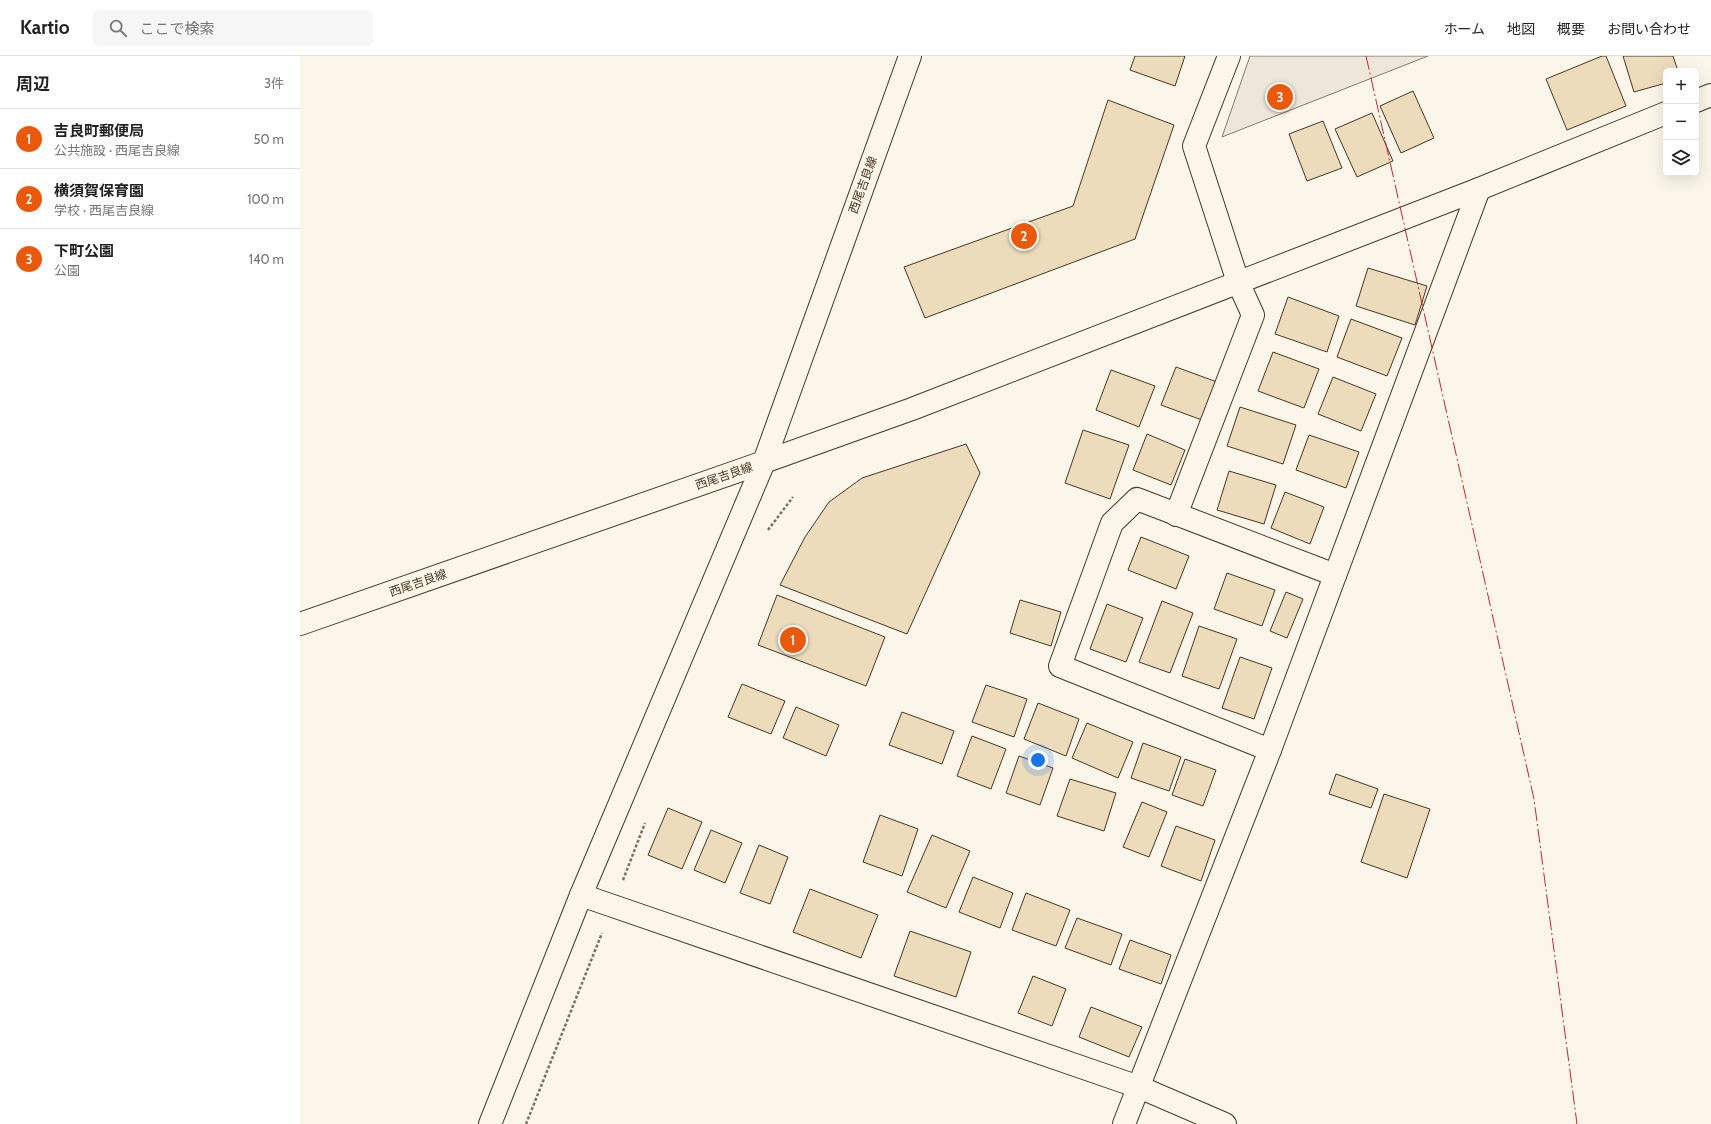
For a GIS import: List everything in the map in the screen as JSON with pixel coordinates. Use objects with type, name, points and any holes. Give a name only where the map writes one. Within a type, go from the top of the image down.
[{"type":"street","name":"西尾吉良線","points":[[300,624],[764,462],[910,56]]},
{"type":"street","points":[[1176,515],[1253,315],[1238,282],[1194,146],[1229,56]]},
{"type":"street","points":[[1699,100],[1711,95]]},
{"type":"street","points":[[490,1124],[581,895],[764,462],[912,409],[1479,189],[1663,114]]},
{"type":"street","points":[[1124,1124],[1270,750],[1479,189]]},
{"type":"street","points":[[1270,750],[1060,666],[1112,523],[1137,499],[1336,575]]},
{"type":"street","points":[[581,895],[612,907],[1139,1087],[1225,1124]]},
{"type":"path","points":[[766,533],[793,496]]},
{"type":"path","points":[[526,1124],[647,818]]},
{"type":"shaded area","points":[[1250,56],[1428,56],[1222,137]]},
{"type":"building","points":[[1135,56],[1185,56],[1175,86],[1130,70]]},
{"type":"building","points":[[1602,56],[1606,56],[1626,106],[1567,130],[1546,79]]},
{"type":"building","points":[[1623,56],[1673,56],[1677,68],[1663,68],[1663,84],[1634,92]]},
{"type":"building","points":[[1413,91],[1434,138],[1401,153],[1380,106]]},
{"type":"building","points":[[1108,100],[1174,125],[1135,239],[925,318],[904,267],[1073,206]]},
{"type":"building","points":[[1372,113],[1393,161],[1357,177],[1335,129]]},
{"type":"building","points":[[1323,121],[1342,168],[1307,181],[1289,134]]},
{"type":"building","points":[[1368,268],[1427,286],[1415,325],[1356,306]]},
{"type":"building","points":[[1288,297],[1339,316],[1327,352],[1275,334]]},
{"type":"building","points":[[1351,319],[1402,338],[1387,376],[1337,357]]},
{"type":"building","points":[[1273,352],[1319,369],[1304,408],[1258,391]]},
{"type":"building","points":[[1176,367],[1217,382],[1202,420],[1161,405]]},
{"type":"building","points":[[1111,370],[1155,386],[1139,427],[1096,410]]},
{"type":"building","points":[[1333,377],[1376,394],[1361,431],[1318,414]]},
{"type":"building","points":[[1240,407],[1296,425],[1283,464],[1227,446]]},
{"type":"building","points":[[1083,430],[1129,445],[1110,499],[1065,483]]},
{"type":"building","points":[[1147,434],[1185,450],[1171,485],[1133,470]]},
{"type":"building","points":[[1309,435],[1359,452],[1346,488],[1296,470]]},
{"type":"building","points":[[966,444],[980,473],[907,634],[780,585],[805,537],[829,502],[862,478]]},
{"type":"building","points":[[1229,471],[1276,485],[1264,524],[1217,510]]},
{"type":"building","points":[[1285,492],[1324,507],[1310,544],[1271,528]]},
{"type":"building","points":[[1141,537],[1189,556],[1176,589],[1128,570]]},
{"type":"building","points":[[1227,573],[1275,590],[1262,626],[1214,609]]},
{"type":"building","points":[[1286,592],[1303,599],[1287,638],[1270,631]]},
{"type":"building","points":[[777,595],[885,637],[866,686],[758,645]]},
{"type":"building","points":[[1020,600],[1061,612],[1051,646],[1010,633]]},
{"type":"building","points":[[1162,601],[1193,613],[1170,673],[1139,662]]},
{"type":"building","points":[[1107,604],[1143,618],[1126,662],[1090,649]]},
{"type":"building","points":[[1199,626],[1237,639],[1219,689],[1182,676]]},
{"type":"building","points":[[1240,657],[1272,668],[1254,719],[1222,708]]},
{"type":"building","points":[[742,684],[785,701],[771,734],[728,717]]},
{"type":"building","points":[[986,685],[1027,699],[1014,737],[972,722]]},
{"type":"building","points":[[1038,703],[1079,719],[1066,756],[1024,739]]},
{"type":"building","points":[[796,707],[839,725],[826,756],[783,738]]},
{"type":"building","points":[[902,712],[954,731],[942,764],[889,745]]},
{"type":"building","points":[[1087,723],[1133,742],[1118,778],[1072,758]]},
{"type":"building","points":[[972,736],[1006,749],[991,789],[957,776]]},
{"type":"building","points":[[1143,743],[1181,757],[1169,791],[1131,778]]},
{"type":"building","points":[[1019,756],[1053,768],[1040,805],[1006,793]]},
{"type":"building","points":[[1185,759],[1216,770],[1203,806],[1172,795]]},
{"type":"building","points":[[1336,774],[1378,789],[1371,808],[1329,794]]},
{"type":"building","points":[[1070,779],[1116,793],[1104,831],[1057,816]]},
{"type":"building","points":[[1384,794],[1430,809],[1407,878],[1361,862]]},
{"type":"building","points":[[1142,802],[1167,812],[1149,857],[1123,847]]},
{"type":"building","points":[[668,808],[702,822],[682,869],[648,855]]},
{"type":"building","points":[[880,815],[918,829],[902,876],[863,862]]},
{"type":"building","points":[[1176,826],[1215,840],[1201,881],[1161,866]]},
{"type":"building","points":[[711,830],[742,843],[725,883],[694,870]]},
{"type":"building","points":[[932,835],[970,851],[946,908],[907,892]]},
{"type":"building","points":[[759,845],[788,857],[770,904],[740,893]]},
{"type":"building","points":[[973,877],[1013,893],[1000,928],[959,912]]},
{"type":"building","points":[[810,889],[878,915],[861,958],[793,932]]},
{"type":"building","points":[[1026,893],[1070,910],[1056,946],[1012,930]]},
{"type":"building","points":[[1077,918],[1122,934],[1111,965],[1065,948]]},
{"type":"building","points":[[910,931],[971,952],[956,997],[894,976]]},
{"type":"building","points":[[1130,940],[1171,955],[1161,984],[1119,969]]},
{"type":"building","points":[[1033,976],[1066,989],[1052,1026],[1018,1013]]},
{"type":"building","points":[[1091,1007],[1142,1027],[1129,1057],[1079,1037]]},
{"type":"power","points":[[1366,56],[1534,799],[1577,1124]]},
{"type":"place","name":"下町公園","points":[[1280,97]]},
{"type":"place","name":"横須賀保育園","points":[[1024,236]]},
{"type":"place","name":"吉良町郵便局","points":[[793,640]]}]
